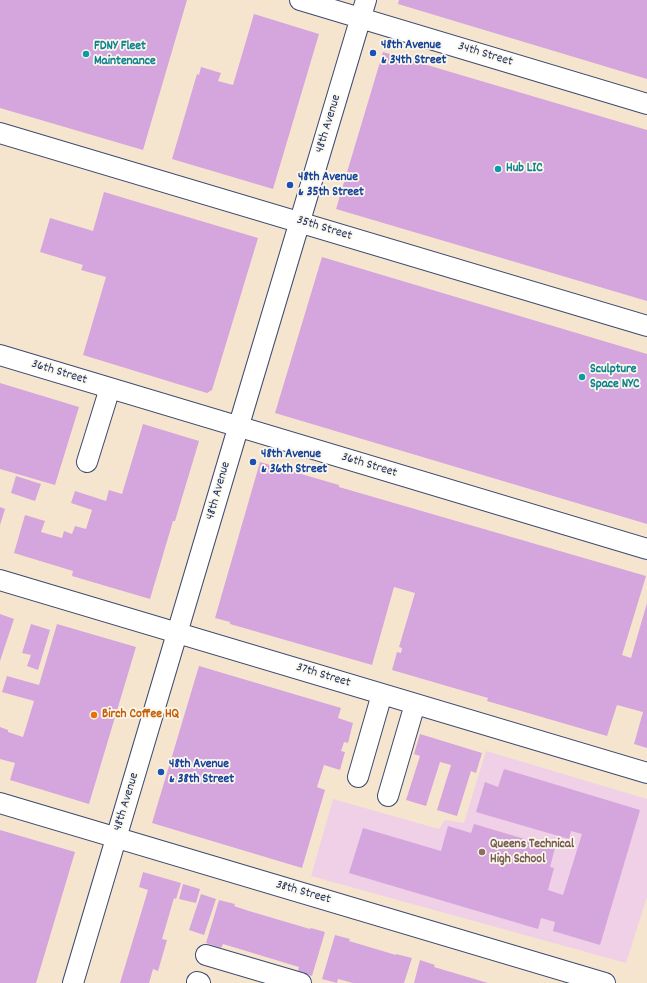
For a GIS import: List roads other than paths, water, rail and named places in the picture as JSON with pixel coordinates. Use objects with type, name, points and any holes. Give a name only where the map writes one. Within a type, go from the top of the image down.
[{"type":"street","name":"34th Street","points":[[300,0],[364,9],[647,104]]},
{"type":"street","name":"48th Avenue","points":[[73,983],[364,9]]},
{"type":"street","name":"35th Street","points":[[0,133],[647,326]]},
{"type":"street","name":"36th Street","points":[[0,356],[647,549]]},
{"type":"street","points":[[87,462],[110,388]]},
{"type":"street","name":"37th Street","points":[[0,580],[647,773]]},
{"type":"street","points":[[358,777],[382,694]]},
{"type":"street","points":[[388,796],[415,704]]},
{"type":"street","name":"38th Street","points":[[0,803],[605,983]]},
{"type":"street","points":[[206,955],[301,983]]},
{"type":"place","name":"48th Avenue & 34th Street","points":[[373,53]]},
{"type":"place","name":"FDNY Fleet Maintenance","points":[[86,54]]},
{"type":"place","name":"Hub LIC","points":[[498,169]]},
{"type":"place","name":"48th Avenue & 35th Street","points":[[290,185]]},
{"type":"place","name":"Sculpture Space NYC","points":[[582,377]]},
{"type":"place","name":"48th Avenue & 36th Street","points":[[253,462]]},
{"type":"place","name":"Birch Coffee HQ","points":[[94,715]]},
{"type":"place","name":"48th Avenue & 38th Street","points":[[161,772]]},
{"type":"place","name":"Queens Technical High School","points":[[482,852]]}]
